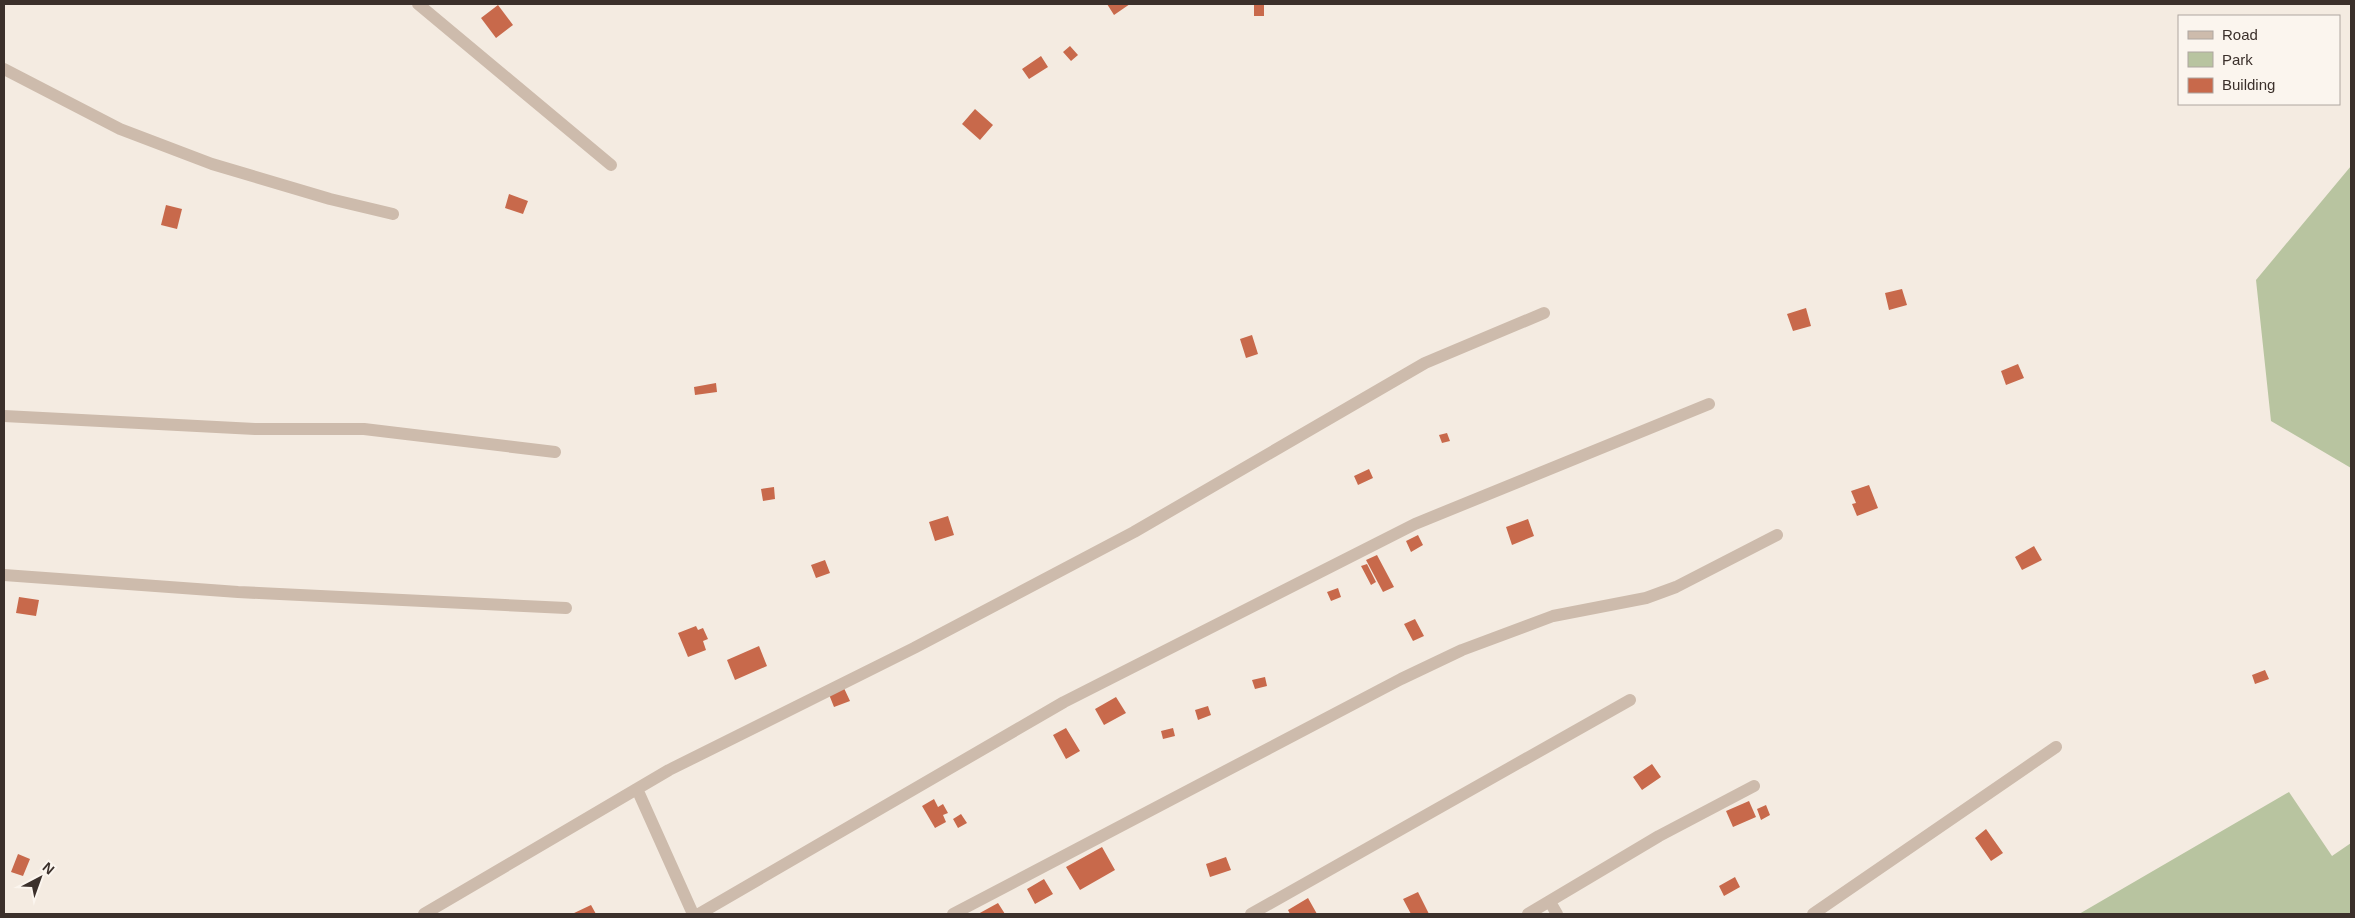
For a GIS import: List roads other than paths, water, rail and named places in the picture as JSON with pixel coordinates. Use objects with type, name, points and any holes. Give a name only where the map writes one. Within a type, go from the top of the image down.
[{"type":"street","points":[[418,4],[611,165]]},
{"type":"street","points":[[4,69],[129,133],[212,164],[330,199],[393,214]]},
{"type":"street","points":[[424,914],[669,770],[914,648],[1134,532],[1425,363],[1544,313]]},
{"type":"street","points":[[699,914],[1064,702],[1415,524],[1709,404]]},
{"type":"street","points":[[4,416],[255,429],[364,429],[555,452]]},
{"type":"street","points":[[953,914],[1400,678],[1462,650],[1552,616],[1646,598],[1676,587],[1777,535]]},
{"type":"street","points":[[4,575],[238,592],[566,608]]},
{"type":"street","points":[[1251,914],[1630,700]]},
{"type":"street","points":[[1812,914],[2056,747]]},
{"type":"street","points":[[1528,914],[1659,836],[1754,786]]},
{"type":"street","points":[[637,789],[693,914]]},
{"type":"street","points":[[1550,902],[1557,914]]}]
